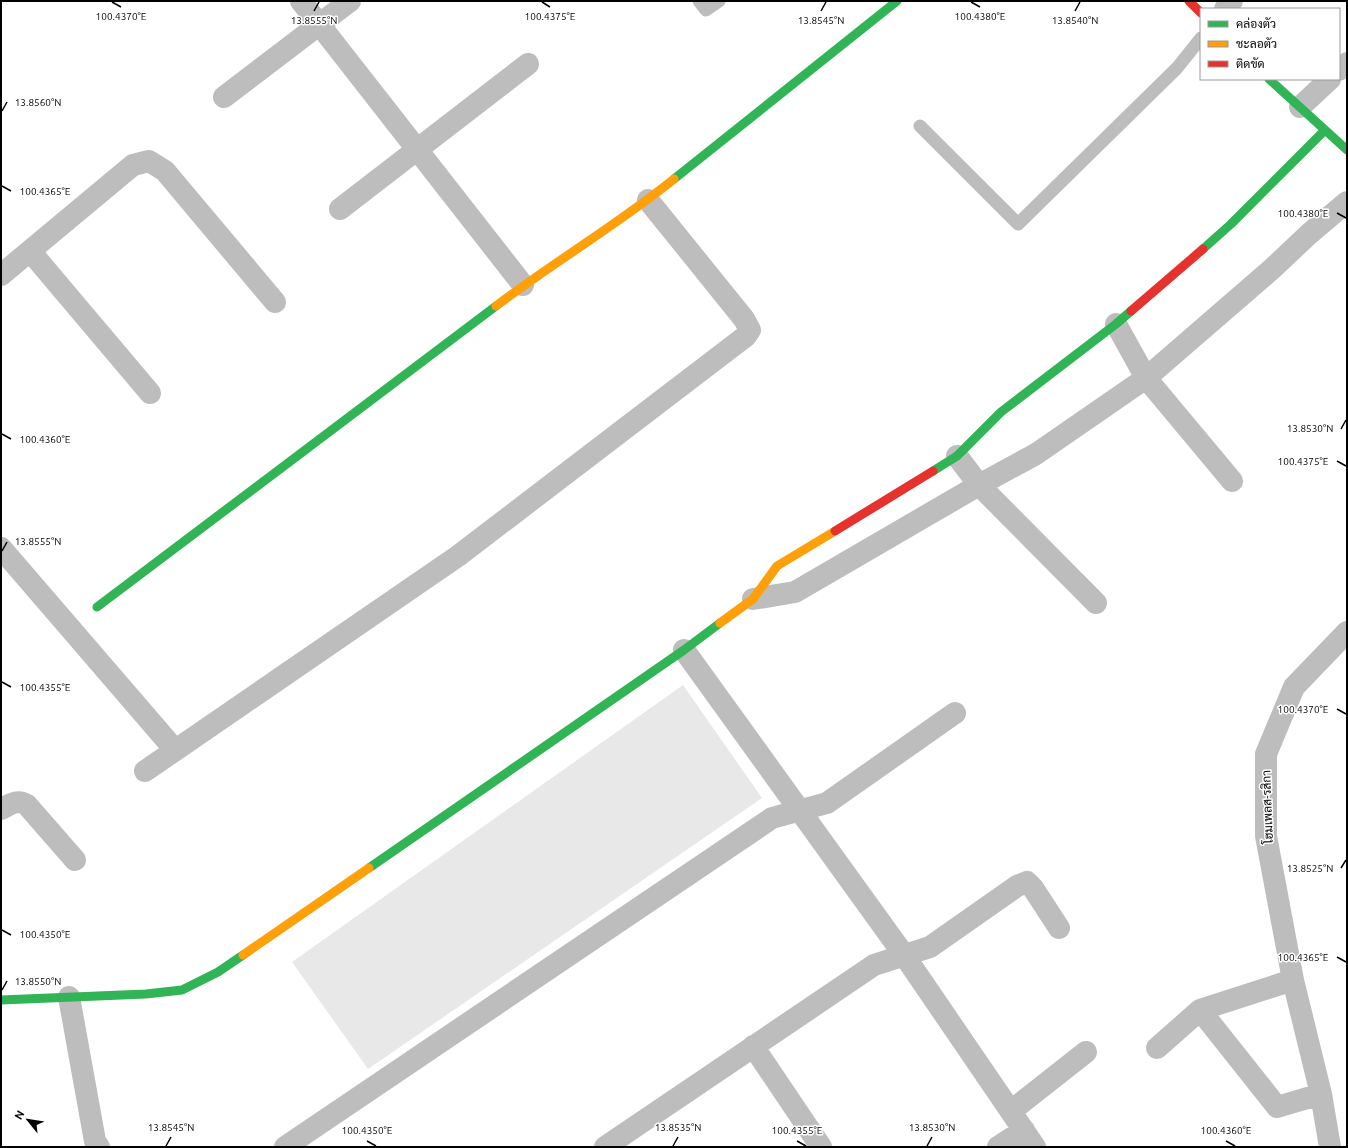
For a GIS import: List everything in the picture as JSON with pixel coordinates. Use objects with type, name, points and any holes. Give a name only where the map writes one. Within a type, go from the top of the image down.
[{"type":"street","points":[[301,1],[523,285]]},
{"type":"street","points":[[224,97],[350,1]]},
{"type":"street","points":[[97,607],[523,285],[648,200],[897,1]]},
{"type":"street","points":[[1189,1],[1200,12]]},
{"type":"street","points":[[340,208],[528,64]]},
{"type":"street","points":[[1270,80],[1347,150]]},
{"type":"street","points":[[1300,107],[1329,80]]},
{"type":"street","points":[[1,1000],[146,994],[182,990],[218,972],[684,650],[753,599],[777,566],[956,456],[1001,412],[1116,324],[1231,224],[1325,130]]},
{"type":"street","points":[[1,275],[133,165],[149,160],[165,171],[275,302]]},
{"type":"street","points":[[145,771],[458,556],[746,336],[750,330],[744,319],[648,200]]},
{"type":"street","points":[[753,599],[795,592],[979,485],[1036,454],[1146,378],[1347,202]]},
{"type":"street","points":[[30,251],[150,393]]},
{"type":"street","points":[[1116,324],[1146,378],[1232,481]]},
{"type":"street","points":[[956,456],[979,485],[1096,603]]},
{"type":"street","points":[[1,548],[175,750]]},
{"type":"street","name":"โฮมเพลส-รสิกา","points":[[1330,1147],[1321,1094],[1293,980],[1266,836],[1266,754],[1294,687],[1347,632]]},
{"type":"street","points":[[684,650],[904,955],[1030,1139],[998,1147]]},
{"type":"street","points":[[285,1147],[772,818],[827,802],[955,713]]},
{"type":"street","points":[[1,809],[15,801],[23,802],[75,860]]},
{"type":"street","points":[[607,1146],[874,965],[930,947],[1017,886],[1027,882],[1033,888],[1059,928]]},
{"type":"street","points":[[1157,1048],[1200,1010],[1293,980]]},
{"type":"street","points":[[69,997],[95,1141],[99,1147]]},
{"type":"street","points":[[1200,1010],[1278,1107],[1321,1094]]},
{"type":"street","points":[[753,1046],[821,1147]]},
{"type":"street","points":[[1011,1111],[1086,1052]]},
{"type":"lane","points":[[700,1],[706,10],[719,1]]},
{"type":"lane","points":[[920,126],[1018,224],[1176,68],[1200,39]]},
{"type":"shaded area","points":[[683,685],[762,798],[368,1069],[292,962]]},
{"type":"traffic: fast","points":[[674,179],[897,1]]},
{"type":"traffic: fast","points":[[1270,80],[1347,150]]},
{"type":"traffic: fast","points":[[1203,249],[1231,224],[1325,130]]},
{"type":"traffic: fast","points":[[97,607],[496,306]]},
{"type":"traffic: fast","points":[[933,471],[957,456],[1001,412],[1131,311]]},
{"type":"traffic: fast","points":[[369,868],[684,650],[720,623]]},
{"type":"traffic: fast","points":[[1,1000],[146,994],[182,990],[218,972],[243,955]]},
{"type":"traffic: slow","points":[[496,306],[630,212],[674,179]]},
{"type":"traffic: slow","points":[[720,623],[753,599],[777,566],[835,531]]},
{"type":"traffic: slow","points":[[243,955],[369,868]]},
{"type":"traffic: jam","points":[[1189,1],[1200,12]]},
{"type":"traffic: jam","points":[[1131,311],[1203,249]]},
{"type":"traffic: jam","points":[[835,531],[933,471]]}]
